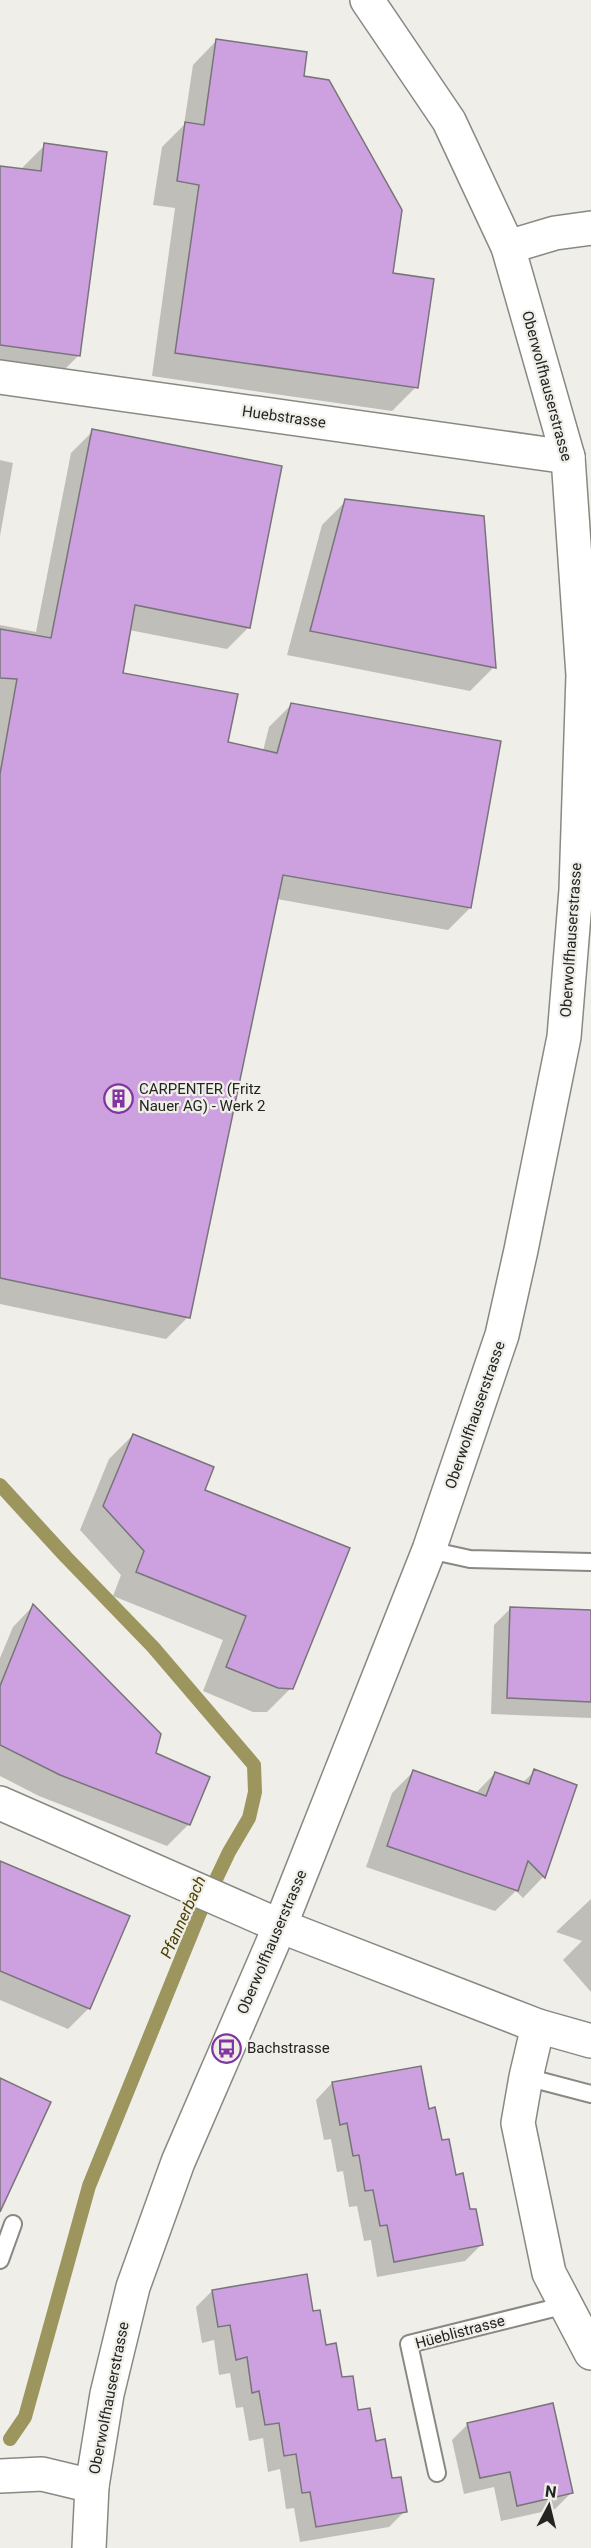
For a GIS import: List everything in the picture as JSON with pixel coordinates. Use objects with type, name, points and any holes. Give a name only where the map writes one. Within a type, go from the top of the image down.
[{"type":"street","name":"Oberwolfhauserstrasse","points":[[89,2548],[92,2486],[109,2384],[133,2287],[149,2237],[208,2089],[280,1926],[429,1550],[502,1335],[564,1037],[585,797],[583,675],[568,457],[508,247],[449,121],[367,0]]},
{"type":"street","points":[[508,247],[555,233],[591,228]]},
{"type":"street","name":"Huebstrasse","points":[[0,377],[568,457]]},
{"type":"street","points":[[0,1803],[280,1926],[538,2026],[591,2041]]},
{"type":"street","points":[[538,2026],[518,2123],[549,2273],[591,2353]]},
{"type":"street","points":[[0,2476],[42,2474],[92,2486]]},
{"type":"lane","points":[[429,1550],[470,1560],[591,1562]]},
{"type":"lane","points":[[526,2077],[591,2094]]},
{"type":"lane","points":[[0,2260],[13,2224]]},
{"type":"lane","name":"Hüeblistrasse","points":[[437,2473],[409,2344],[566,2305]]},
{"type":"building","points":[[216,39],[307,52],[304,76],[329,80],[402,210],[393,273],[434,279],[418,388],[175,353],[199,185],[177,181],[185,122],[204,125]]},
{"type":"building","points":[[44,143],[107,152],[80,356],[0,345],[0,166],[41,171]]},
{"type":"building","points":[[92,429],[282,466],[250,628],[135,605],[123,673],[238,694],[228,742],[277,753],[291,703],[501,741],[471,908],[283,875],[190,1318],[0,1278],[0,774],[17,679],[0,678],[0,629],[51,638]]},
{"type":"building","points":[[345,499],[484,516],[496,668],[310,631]]},
{"type":"building","points":[[133,1434],[214,1467],[205,1490],[350,1548],[293,1689],[278,1688],[226,1667],[246,1616],[136,1572],[144,1551],[103,1506]]},
{"type":"building","points":[[33,1604],[161,1734],[156,1753],[210,1777],[190,1825],[60,1775],[0,1745],[0,1686]]},
{"type":"building","points":[[510,1607],[591,1610],[591,1702],[507,1698]]},
{"type":"building","points":[[534,1769],[577,1785],[545,1878],[528,1861],[518,1891],[387,1846],[413,1770],[486,1796],[495,1772],[529,1784]]},
{"type":"building","points":[[0,1861],[130,1916],[90,2009],[0,1971]]},
{"type":"building","points":[[421,2066],[429,2109],[435,2107],[442,2140],[449,2139],[456,2175],[463,2173],[470,2209],[476,2209],[483,2245],[394,2262],[387,2225],[380,2226],[373,2190],[365,2191],[359,2155],[353,2156],[347,2123],[340,2125],[332,2082]]},
{"type":"building","points":[[0,2078],[51,2102],[0,2212]]},
{"type":"building","points":[[307,2274],[313,2311],[320,2310],[326,2345],[336,2343],[342,2377],[353,2376],[358,2410],[370,2408],[376,2441],[385,2439],[392,2478],[401,2477],[407,2512],[316,2527],[310,2492],[302,2493],[296,2454],[284,2456],[279,2423],[265,2425],[259,2391],[252,2393],[247,2357],[236,2360],[230,2325],[218,2327],[212,2290]]},
{"type":"building","points":[[553,2403],[573,2493],[517,2506],[510,2472],[480,2478],[467,2423]]},
{"type":"waterway","name":"Pfannerbach","points":[[0,1485],[153,1647],[254,1765],[255,1792],[249,1818],[229,1852],[199,1915],[89,2186],[25,2417],[10,2439]]},
{"type":"place","name":"CARPENTER (Fritz Nauer AG) - Werk 2","points":[[118,1098]]},
{"type":"place","name":"Bachstrasse","points":[[226,2048]]}]
